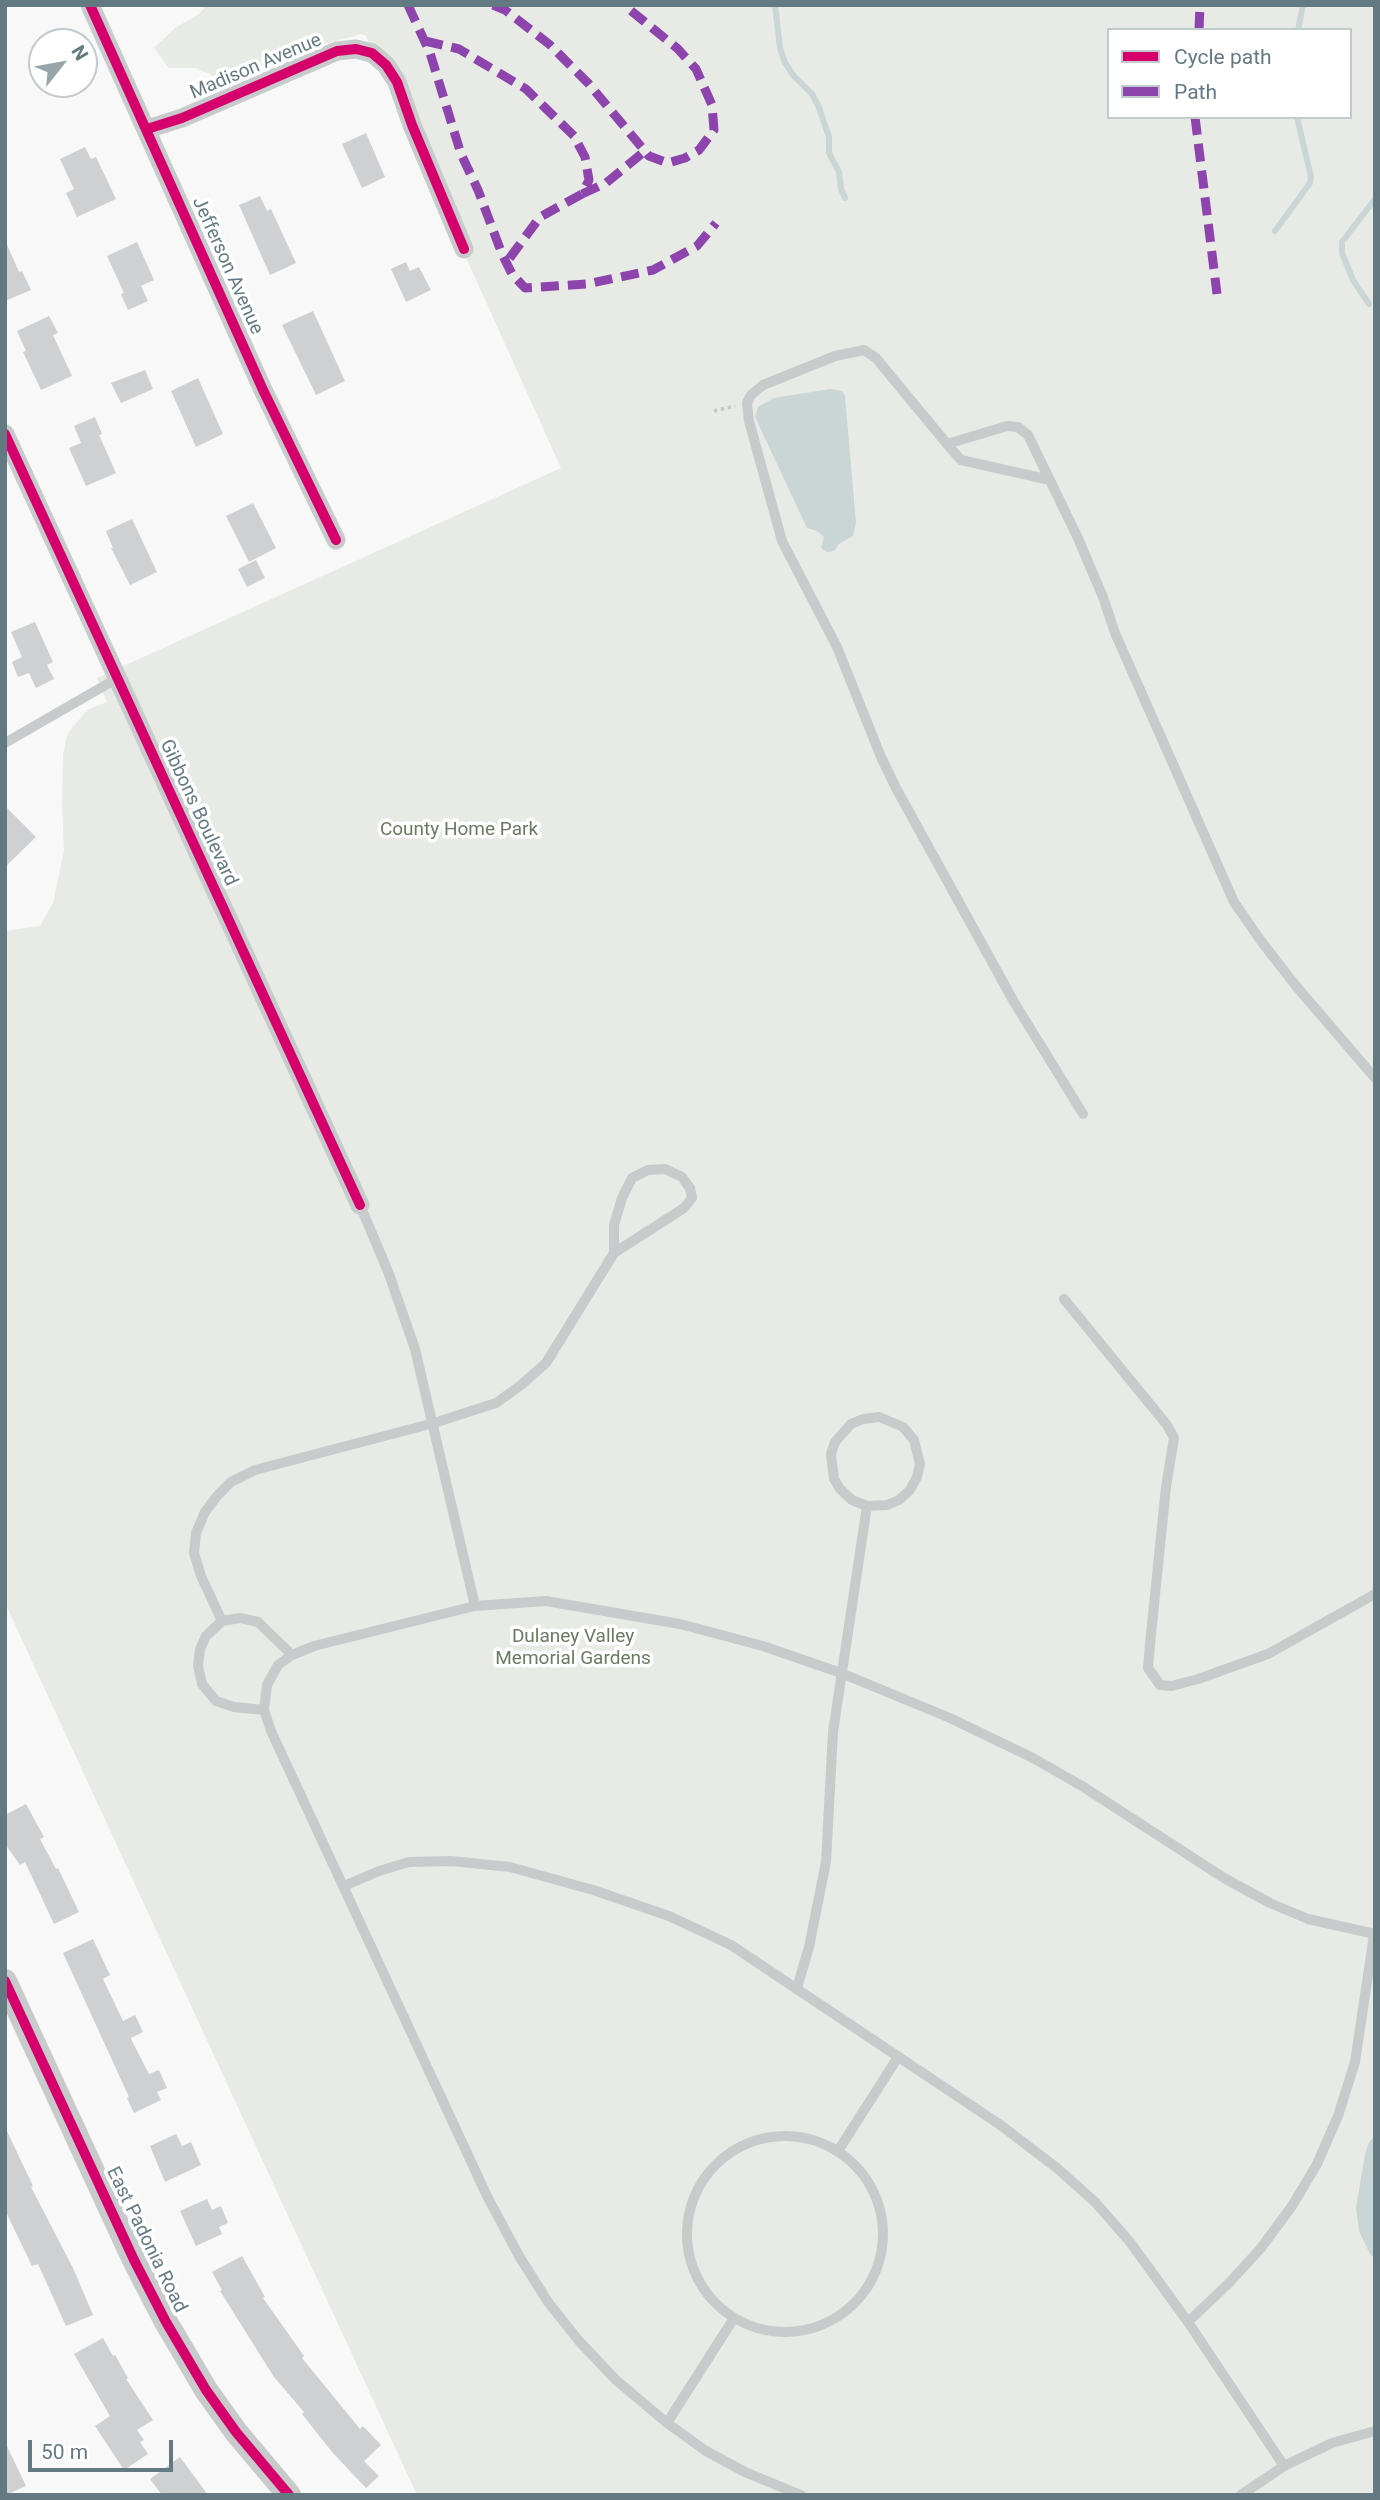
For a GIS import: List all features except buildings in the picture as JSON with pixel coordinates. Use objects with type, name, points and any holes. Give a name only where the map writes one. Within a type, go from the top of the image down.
[{"type":"street","name":"Jefferson Avenue","points":[[90,5],[263,390],[336,540]]},
{"type":"street","name":"Madison Avenue","points":[[147,129],[182,118],[337,51],[356,49],[372,53],[386,65],[397,82],[464,249]]},
{"type":"street","name":"Gibbons Boulevard","points":[[5,435],[360,1205]]},
{"type":"street","name":"East Padonia Road","points":[[5,1980],[134,2260],[166,2322],[199,2378],[236,2432],[289,2495]]},
{"type":"lane","points":[[1050,480],[961,460],[876,358],[864,350],[835,356],[763,385],[751,395],[747,403],[749,421],[782,541],[837,647],[881,757],[1014,1002],[1083,1114]]},
{"type":"lane","points":[[947,444],[1007,426],[1018,427],[1028,435],[1077,536],[1115,633],[1234,902],[1296,986],[1375,1078]]},
{"type":"lane","points":[[5,743],[116,679]]},
{"type":"lane","points":[[222,1621],[201,1576],[194,1553],[196,1533],[205,1512],[231,1482],[255,1470],[434,1423],[496,1403],[546,1363],[614,1253],[684,1208],[692,1198],[690,1188],[682,1177],[665,1169],[648,1170],[632,1178],[622,1198],[614,1225],[614,1253]]},
{"type":"lane","points":[[360,1205],[389,1273],[411,1336],[434,1423],[475,1606]]},
{"type":"lane","points":[[1064,1299],[1167,1425],[1174,1438],[1166,1487],[1150,1644],[1149,1668],[1160,1685],[1172,1686],[1198,1679],[1268,1654],[1375,1594]]},
{"type":"lane","points":[[879,1417],[891,1420],[908,1433],[919,1452],[920,1464],[914,1484],[899,1500],[887,1505],[867,1506],[852,1500],[840,1489],[834,1479],[831,1454],[835,1443],[851,1424],[879,1417]]},
{"type":"lane","points":[[797,1988],[809,1947],[826,1861],[833,1732],[867,1506]]},
{"type":"lane","points":[[801,2495],[745,2472],[706,2451],[667,2423],[616,2380],[579,2341],[548,2302],[519,2256],[487,2196],[271,1731],[264,1710],[267,1685],[278,1665],[292,1655],[314,1646],[475,1606],[546,1601],[680,1624],[763,1646],[841,1673],[950,1718],[1033,1758],[1082,1786],[1224,1878],[1270,1903],[1308,1919],[1374,1935],[1354,2062],[1338,2116],[1317,2164],[1292,2206],[1261,2248],[1188,2322]]},
{"type":"lane","points":[[264,1710],[234,1707],[216,1701],[202,1684],[198,1666],[200,1649],[206,1636],[222,1621],[240,1618],[258,1622],[274,1634],[292,1655]]},
{"type":"lane","points":[[344,1886],[379,1871],[409,1863],[452,1861],[510,1867],[593,1890],[668,1916],[731,1945],[999,2124],[1096,2202],[1130,2242],[1188,2322],[1284,2466]]},
{"type":"lane","points":[[838,2151],[898,2057]]},
{"type":"lane","points":[[791,2136],[816,2141],[838,2151],[861,2172],[876,2195],[882,2216],[884,2239],[880,2262],[872,2282],[857,2303],[837,2319],[812,2329],[785,2333],[758,2329],[734,2318],[711,2299],[696,2275],[688,2250],[687,2226],[692,2203],[701,2184],[715,2166],[735,2150],[759,2139],[791,2136]]},
{"type":"lane","points":[[667,2423],[734,2318]]},
{"type":"lane","points":[[1241,2495],[1284,2466],[1332,2443],[1375,2431]]},
{"type":"path","points":[[714,411],[747,403]]},
{"type":"green space","points":[[207,5],[1375,5],[1375,2495],[417,2495],[5,1603],[5,931],[40,926],[53,903],[64,851],[63,754],[68,733],[87,710],[107,702],[97,678],[561,468],[366,36],[362,34],[308,48],[228,82],[196,68],[169,68],[154,48],[175,28],[199,14]]},
{"type":"shaded area","points":[[830,389],[842,391],[845,396],[856,523],[853,536],[839,544],[834,551],[827,552],[821,548],[824,537],[807,528],[755,417],[758,407],[774,398]]},
{"type":"shaded area","points":[[1375,2136],[1375,2259],[1359,2231],[1356,2208],[1365,2154],[1369,2142]]},
{"type":"waterway","points":[[775,5],[780,48],[785,63],[818,105],[829,137],[829,153],[839,172],[845,198]]},
{"type":"waterway","points":[[1298,28],[1303,5]]},
{"type":"waterway","points":[[1275,231],[1310,183],[1311,177],[1297,119]]},
{"type":"waterway","points":[[1369,304],[1353,280],[1342,253],[1342,242],[1375,199]]},
{"type":"marked path","points":[[408,5],[430,53],[461,154],[502,254],[512,274],[525,288],[587,284],[653,270],[697,246],[716,223]]},
{"type":"marked path","points":[[493,5],[505,10],[549,44],[588,83],[649,156],[668,163],[685,158],[699,150],[714,130],[712,105],[696,69],[678,49],[624,5]]},
{"type":"marked path","points":[[1199,28],[1200,5]]},
{"type":"marked path","points":[[425,41],[459,49],[526,89],[574,136],[585,157],[589,180],[582,194],[540,217],[506,263]]},
{"type":"marked path","points":[[1195,119],[1217,294]]},
{"type":"marked path","points":[[582,194],[606,183],[645,151]]},
{"type":"cycle path","points":[[90,5],[263,390],[336,540]]},
{"type":"cycle path","points":[[147,129],[182,118],[337,51],[356,49],[372,53],[386,65],[397,82],[464,249]]},
{"type":"cycle path","points":[[5,434],[360,1205]]},
{"type":"cycle path","points":[[5,1981],[134,2260],[166,2322],[206,2390],[236,2432],[289,2495]]},
{"type":"park label","name":"County Home Park","points":[[459,830]]},
{"type":"park label","name":"Dulaney Valley Memorial Gardens","points":[[573,1648]]}]
